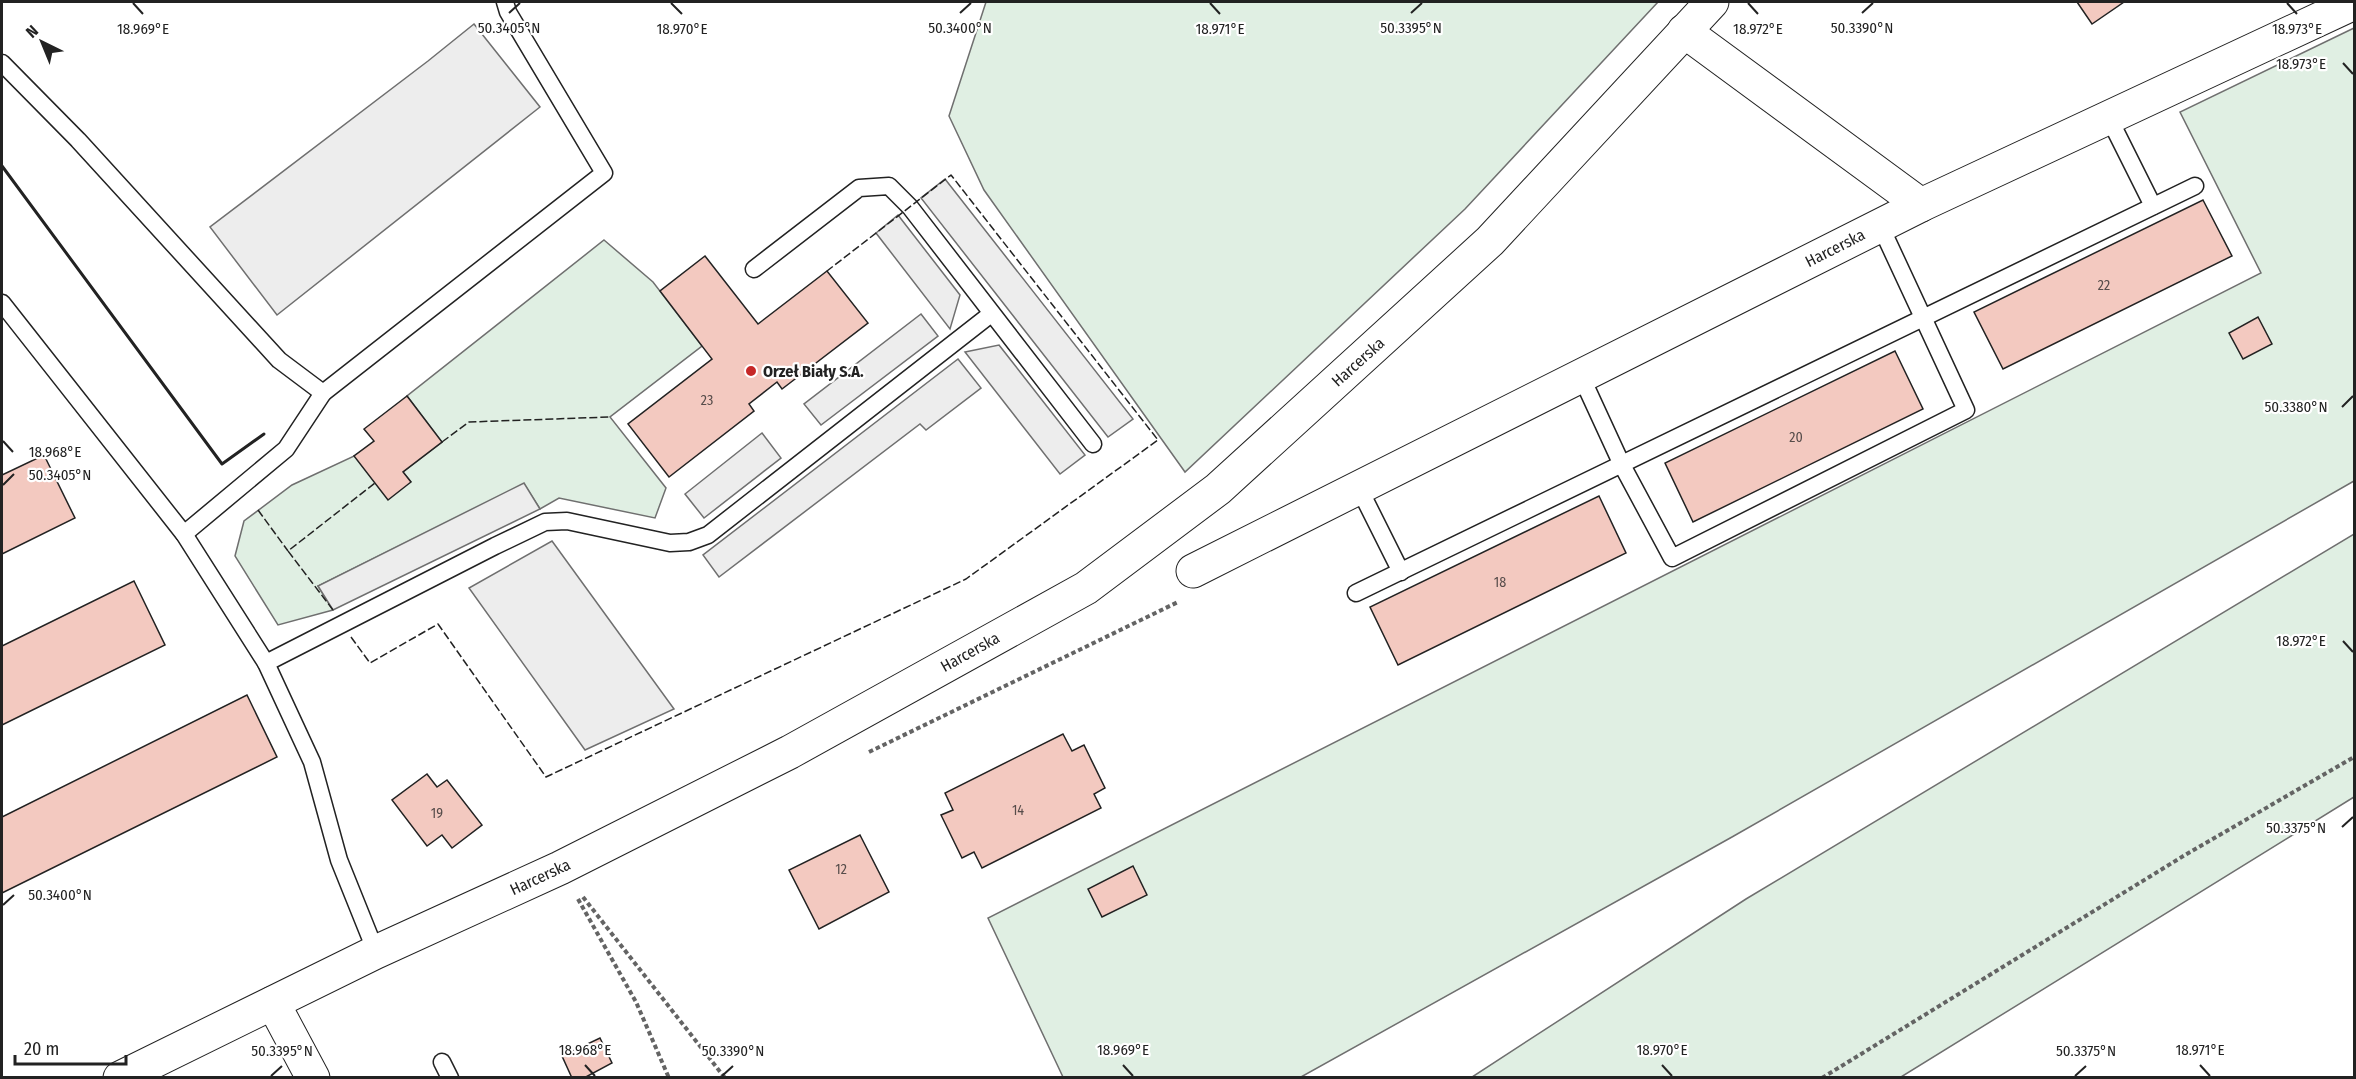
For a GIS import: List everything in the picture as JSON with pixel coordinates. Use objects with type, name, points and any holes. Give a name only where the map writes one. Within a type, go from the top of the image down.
[{"type":"main road","name":"Harcerska","points":[[120,1077],[376,952],[560,868],[790,752],[1086,588],[1218,489],[1490,241],[1712,2]]},
{"type":"main road","name":"Harcerska","points":[[1191,584],[1359,488],[1880,225],[2355,3]]},
{"type":"main road","points":[[1684,31],[1921,205]]},
{"type":"main road","points":[[273,1003],[309,1071]]},
{"type":"lane","points":[[184,534],[286,449],[323,393],[604,173],[508,12],[505,2]]},
{"type":"lane","points":[[2,63],[78,140],[279,360],[323,393]]},
{"type":"lane","points":[[2109,118],[2153,206]]},
{"type":"lane","points":[[754,269],[859,188],[889,186],[910,207],[1093,444]]},
{"type":"lane","points":[[1356,593],[2195,186]]},
{"type":"lane","points":[[1581,376],[1622,465],[1672,558],[1966,410],[1880,225]]},
{"type":"lane","points":[[2,303],[184,534],[266,663],[312,762],[339,860],[376,952]]},
{"type":"lane","points":[[266,663],[546,522],[567,521],[670,543],[689,542],[708,535],[991,314]]},
{"type":"lane","points":[[1359,488],[1401,572]]},
{"type":"lane","points":[[442,1062],[450,1077]]},
{"type":"path","points":[[868,753],[1191,584]]},
{"type":"path","points":[[1822,1077],[2185,855],[2355,757]]},
{"type":"path","points":[[560,868],[636,1002],[669,1077]]},
{"type":"path","points":[[560,868],[725,1077]]},
{"type":"green space","points":[[986,2],[1658,2],[1465,209],[1185,472],[984,190],[949,116]]},
{"type":"green space","points":[[2354,28],[2354,481],[1732,837],[1301,1077],[1063,1077],[988,918],[2261,273],[2180,112]]},
{"type":"green space","points":[[604,240],[653,282],[702,346],[610,417],[666,488],[655,518],[559,498],[540,509],[524,484],[318,586],[333,610],[278,625],[235,556],[244,521],[292,485],[354,456],[411,482],[403,472],[442,442],[407,396]]},
{"type":"green space","points":[[2354,534],[2354,797],[1901,1077],[1472,1077],[1746,899]]},
{"type":"shaded area","points":[[474,24],[540,107],[277,315],[210,227]]},
{"type":"shaded area","points":[[945,179],[1133,419],[1108,437],[921,198]]},
{"type":"shaded area","points":[[898,215],[960,295],[950,329],[876,233]]},
{"type":"shaded area","points":[[921,314],[938,336],[821,425],[804,404]]},
{"type":"shaded area","points":[[999,345],[1085,455],[1060,474],[965,352]]},
{"type":"shaded area","points":[[958,359],[981,388],[926,430],[920,424],[719,577],[703,555]]},
{"type":"shaded area","points":[[762,433],[781,458],[704,518],[685,494]]},
{"type":"shaded area","points":[[524,483],[540,509],[333,610],[318,586]]},
{"type":"shaded area","points":[[552,541],[674,709],[585,750],[469,588]]},
{"type":"building","points":[[2077,2],[2124,2],[2092,24]]},
{"type":"building","points":[[2203,200],[2232,256],[2003,369],[1974,312]]},
{"type":"building","name":"Orzeł Biały S.A.","points":[[705,256],[758,324],[827,271],[868,323],[782,389],[777,382],[749,404],[754,411],[669,477],[628,424],[712,359],[660,291]]},
{"type":"building","points":[[2258,317],[2272,344],[2243,359],[2229,333]]},
{"type":"building","points":[[1895,351],[1923,409],[1693,522],[1665,463]]},
{"type":"building","points":[[407,396],[442,442],[403,472],[411,482],[388,500],[354,456],[374,441],[364,429]]},
{"type":"building","points":[[44,455],[75,518],[2,554],[2,475]]},
{"type":"building","points":[[1599,496],[1626,553],[1398,665],[1370,607]]},
{"type":"building","points":[[134,581],[165,645],[2,725],[2,646]]},
{"type":"building","points":[[247,695],[277,757],[2,893],[2,817]]},
{"type":"building","points":[[1063,734],[1072,751],[1084,745],[1105,788],[1094,794],[1101,808],[982,868],[974,852],[962,858],[941,815],[953,810],[945,793]]},
{"type":"building","points":[[427,774],[437,787],[447,780],[482,825],[452,848],[442,835],[427,846],[392,800]]},
{"type":"building","points":[[860,835],[889,892],[819,929],[789,870]]},
{"type":"building","points":[[1133,866],[1147,895],[1102,917],[1088,889]]},
{"type":"building","points":[[600,1038],[612,1063],[584,1078],[572,1078],[562,1056]]},
{"type":"fence","points":[[351,637],[370,663],[438,624],[546,777],[966,579],[1158,440],[951,175],[827,271]]},
{"type":"fence","points":[[442,442],[469,422],[610,417]]},
{"type":"fence","points":[[333,610],[288,551],[375,483]]},
{"type":"fence","points":[[258,510],[288,551]]},
{"type":"wall","points":[[2,166],[222,464],[264,434]]},
{"type":"place","name":"Orzeł Biały S.A.","points":[[751,371]]}]
